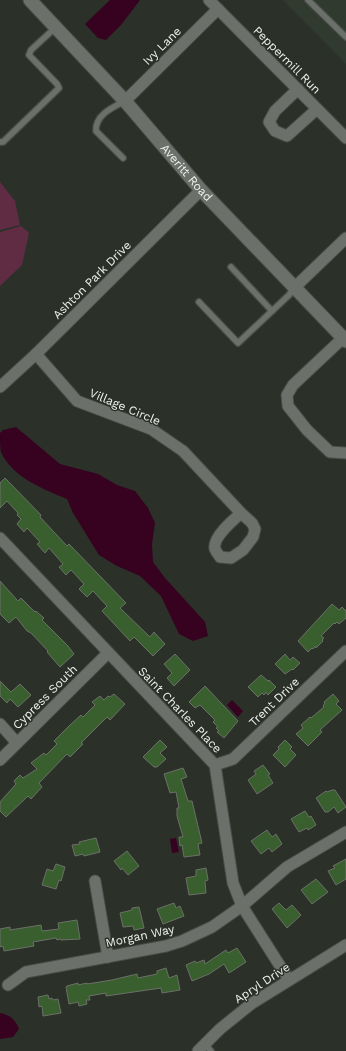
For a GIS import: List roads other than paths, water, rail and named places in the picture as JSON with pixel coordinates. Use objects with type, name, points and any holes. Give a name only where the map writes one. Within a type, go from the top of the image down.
[{"type":"street","name":"Averitt Road","points":[[30,0],[125,101],[201,190],[344,340]]},
{"type":"street","name":"Peppermill Run","points":[[209,0],[346,138]]},
{"type":"street","name":"Ivy Lane","points":[[125,101],[218,9]]},
{"type":"street","points":[[298,89],[275,111],[269,122],[275,131],[287,136],[318,109]]},
{"type":"street","name":"Ashton Park Drive","points":[[0,387],[36,354],[201,190]]},
{"type":"street","points":[[295,287],[346,238]]},
{"type":"street","points":[[344,340],[293,385],[287,395],[288,406],[307,430],[330,452],[346,453]]},
{"type":"street","name":"Village Circle","points":[[36,354],[77,401],[151,429],[183,451],[241,513]]},
{"type":"street","name":"Saint Charles Place","points":[[0,538],[215,765],[233,883],[242,906],[289,980]]},
{"type":"street","name":"Trent Drive","points":[[215,765],[233,759],[346,652]]},
{"type":"street","name":"Cypress South","points":[[0,760],[108,653]]},
{"type":"street","points":[[0,724],[18,743]]},
{"type":"street","name":"Morgan Way","points":[[8,985],[26,972],[166,946],[182,941],[212,927],[242,906],[287,867],[346,832]]},
{"type":"street","points":[[95,881],[108,957]]},
{"type":"street","name":"Apryl Drive","points":[[205,1049],[220,1029],[251,1004],[346,945]]},
{"type":"lane","points":[[308,0],[346,37]]},
{"type":"lane","points":[[0,142],[2,142],[59,88],[57,84],[29,56],[31,50],[56,27]]},
{"type":"lane","points":[[123,158],[96,131],[96,125],[98,120],[111,108],[125,101]]},
{"type":"lane","points":[[231,267],[272,311]]},
{"type":"lane","points":[[200,302],[238,343],[289,295],[295,287]]}]
